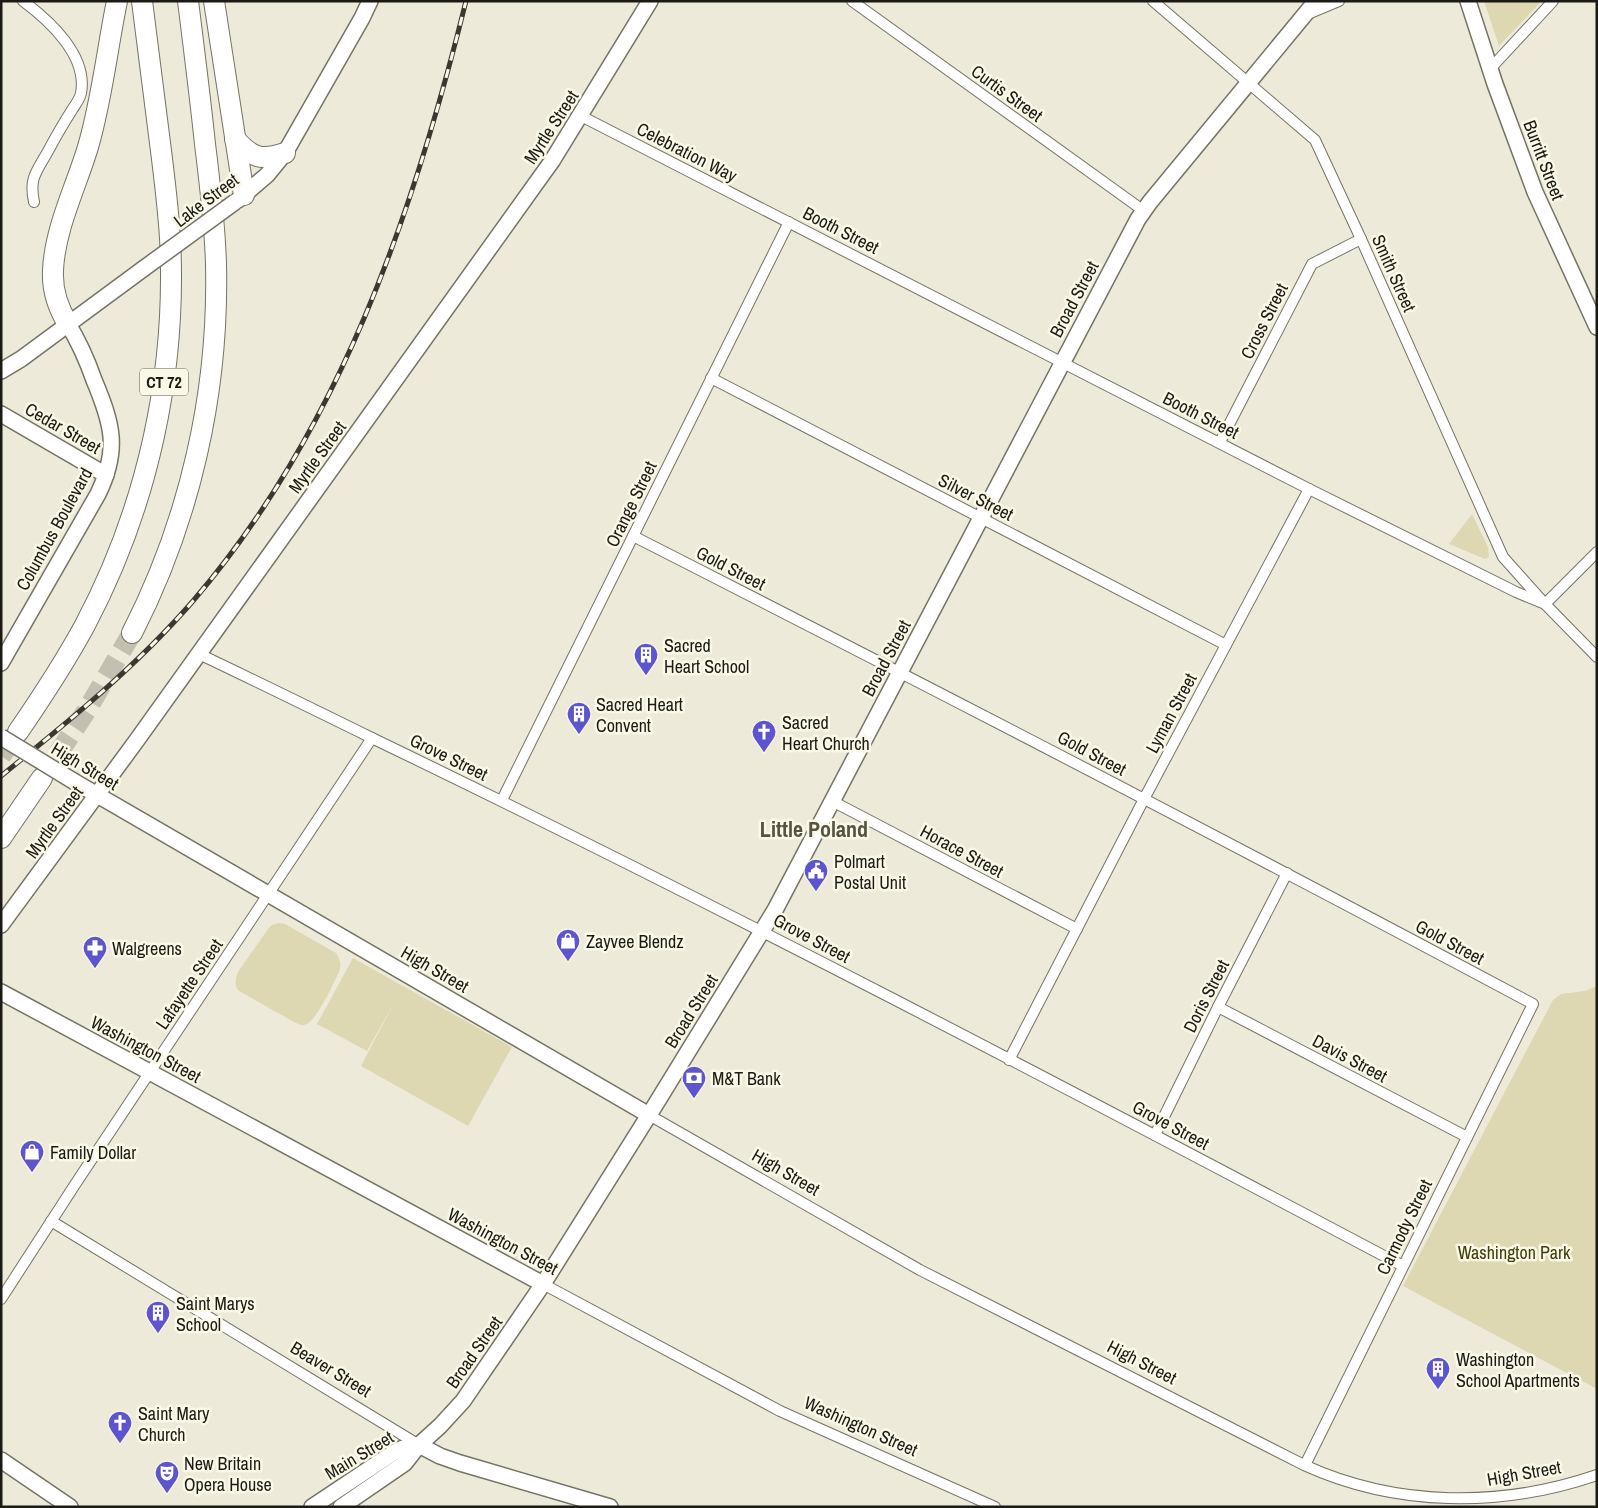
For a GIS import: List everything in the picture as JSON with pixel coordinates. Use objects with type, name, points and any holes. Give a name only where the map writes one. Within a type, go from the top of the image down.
[{"type":"highway","points":[[68,324],[59,307],[54,286],[53,262],[96,117],[107,67],[116,1]]},
{"type":"highway","name":"CT 72","points":[[9,734],[75,643],[112,569],[137,502],[150,457],[160,410],[170,328],[170,239],[142,1]]},
{"type":"highway","name":"CT 72","points":[[132,633],[164,564],[184,504],[202,430],[212,363],[216,287],[215,240],[188,1]]},
{"type":"highway","points":[[214,1],[235,139],[239,198]]},
{"type":"highway","points":[[235,139],[247,152],[258,157],[271,157],[285,153]]},
{"type":"highway","points":[[1,838],[42,778]]},
{"type":"street","points":[[24,1],[44,16],[75,56],[82,73],[81,95],[36,172],[31,188],[34,202]]},
{"type":"street","name":"Lake Street","points":[[1,371],[21,359],[143,270],[267,175],[285,153],[370,1]]},
{"type":"street","name":"Myrtle Street","points":[[1,925],[199,654],[547,168],[581,116],[650,1]]},
{"type":"street","name":"Curtis Street","points":[[852,1],[1144,211]]},
{"type":"street","name":"Smith Street","points":[[1153,1],[1316,140],[1503,557],[1545,604]]},
{"type":"street","name":"Broad Street","points":[[419,1445],[464,1401],[544,1284],[762,931],[1062,362],[1144,211],[1316,1]]},
{"type":"street","name":"Broad Street","points":[[1305,15],[1339,1]]},
{"type":"street","name":"Burritt Street","points":[[1468,1],[1490,69],[1543,210],[1597,327]]},
{"type":"street","points":[[1490,69],[1554,1]]},
{"type":"street","name":"Celebration Way","points":[[581,116],[778,216]]},
{"type":"street","name":"Booth Street","points":[[778,216],[1309,489],[1516,592],[1545,604],[1597,657]]},
{"type":"street","name":"Orange Street","points":[[502,800],[789,222]]},
{"type":"street","name":"Cross Street","points":[[1220,442],[1312,264],[1361,239]]},
{"type":"street","name":"Columbus Boulevard","points":[[1,663],[98,494],[106,474],[112,443],[108,416],[82,348],[68,324]]},
{"type":"street","name":"Silver Street","points":[[711,378],[1226,645]]},
{"type":"street","name":"Cedar Street","points":[[1,414],[106,474]]},
{"type":"street","name":"Lyman Street","points":[[1009,1060],[1144,798],[1309,489]]},
{"type":"street","name":"Gold Street","points":[[633,536],[1144,798],[1533,1004]]},
{"type":"street","points":[[1545,604],[1597,552]]},
{"type":"street","name":"Grove Street","points":[[199,654],[502,800],[762,931],[1156,1135],[1403,1266]]},
{"type":"street","name":"High Street","points":[[9,734],[75,782],[97,795],[920,1270],[1305,1465],[1340,1480],[1366,1488],[1404,1496],[1438,1500],[1488,1499],[1525,1495],[1560,1487],[1597,1475]]},
{"type":"street","name":"Lafayette Street","points":[[1,1299],[372,738]]},
{"type":"street","name":"Horace Street","points":[[832,801],[1077,929]]},
{"type":"street","name":"Doris Street","points":[[1156,1135],[1218,1007],[1287,873]]},
{"type":"street","name":"Washington Street","points":[[1,992],[780,1410],[994,1507]]},
{"type":"street","name":"Carmody Street","points":[[1305,1465],[1533,1004]]},
{"type":"street","name":"Davis Street","points":[[1218,1007],[1467,1137]]},
{"type":"street","name":"Beaver Street","points":[[51,1221],[419,1445],[452,1460],[610,1507]]},
{"type":"street","name":"Main Street","points":[[312,1507],[393,1453],[407,1447],[419,1445]]},
{"type":"street","name":"Main Street","points":[[342,1507],[399,1468],[419,1445]]},
{"type":"street","points":[[1,1460],[70,1507]]},
{"type":"green space","points":[[1484,1],[1542,1],[1499,46]]},
{"type":"green space","points":[[1472,514],[1488,547],[1489,557],[1485,559],[1449,544]]},
{"type":"green space","points":[[285,924],[336,953],[340,962],[339,972],[321,1007],[312,1019],[304,1025],[294,1022],[237,989],[236,980],[238,972],[268,929],[272,925]]},
{"type":"green space","points":[[353,958],[512,1047],[468,1126],[361,1066],[395,1001],[367,1051],[317,1024]]},
{"type":"green space","name":"Washington Park","points":[[1597,986],[1597,1389],[1403,1286],[1553,1000],[1561,994],[1585,991]]},
{"type":"tunnel","points":[[42,778],[87,710],[132,633]]},
{"type":"tunnel","points":[[1,756],[18,732]]},
{"type":"railway","points":[[1,776],[101,693],[171,625],[193,601],[244,535],[290,466],[330,393],[364,318],[395,240],[422,161],[466,1]]},
{"type":"place","name":"Sacred Heart School","points":[[646,676]]},
{"type":"place","name":"Sacred Heart Convent","points":[[579,735]]},
{"type":"place","name":"Sacred Heart Church","points":[[764,753]]},
{"type":"place","name":"Polmart Postal Unit","points":[[816,892]]},
{"type":"place","name":"Zayvee Blendz","points":[[568,962]]},
{"type":"place","name":"Walgreens","points":[[95,969]]},
{"type":"place","name":"M&T Bank","points":[[694,1099]]},
{"type":"place","name":"Family Dollar","points":[[32,1173]]},
{"type":"place","name":"Saint Marys School","points":[[158,1334]]},
{"type":"place","name":"Washington School Apartments","points":[[1438,1390]]},
{"type":"place","name":"Saint Mary Church","points":[[120,1444]]},
{"type":"place","name":"New Britain Opera House","points":[[167,1494]]},
{"type":"district","name":"Little Poland","points":[[814,829]]}]
